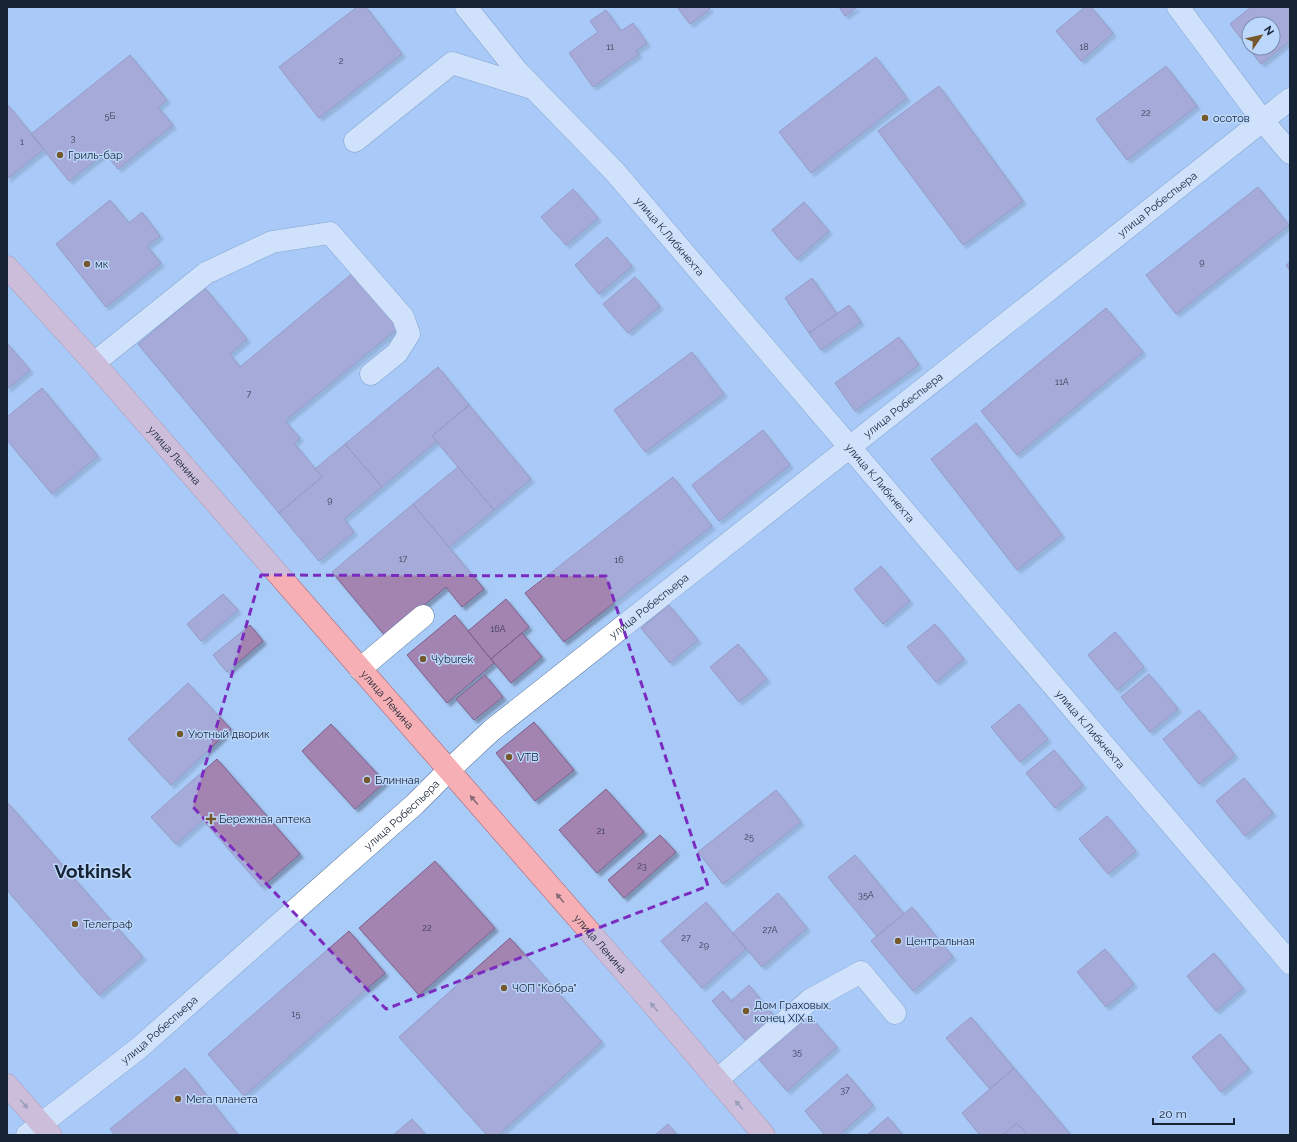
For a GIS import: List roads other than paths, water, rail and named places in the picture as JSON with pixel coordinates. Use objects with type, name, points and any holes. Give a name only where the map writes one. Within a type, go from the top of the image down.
[{"type":"main road","name":"улица Ленина","points":[[7,267],[94,363],[764,1135]]},
{"type":"main road","points":[[7,1085],[40,1131]]},
{"type":"street","name":"улица К.Либкнехта","points":[[466,7],[518,72],[615,172],[1290,963]]},
{"type":"street","points":[[1178,7],[1263,121],[1290,153]]},
{"type":"street","points":[[355,141],[452,63],[534,88]]},
{"type":"street","name":"улица Робеспьера","points":[[40,1131],[139,1048],[410,809],[492,730],[1290,99]]},
{"type":"street","points":[[94,363],[206,273],[272,242],[330,233],[403,317],[409,334],[397,353],[371,374]]},
{"type":"street","points":[[360,670],[423,616]]},
{"type":"street","points":[[717,1080],[810,1000],[861,972],[895,1013]]},
{"type":"place","name":"осотов","points":[[1205,118]]},
{"type":"place","name":"Гриль-бар","points":[[60,155]]},
{"type":"place","name":"мк","points":[[87,264]]},
{"type":"place","name":"Чуburek","points":[[423,659]]},
{"type":"place","name":"Уютный дворик","points":[[180,734]]},
{"type":"place","name":"VTB","points":[[509,757]]},
{"type":"place","name":"Блинная","points":[[367,780]]},
{"type":"place","name":"Бережная аптека","points":[[211,819]]},
{"type":"place","name":"Телеграф","points":[[75,924]]},
{"type":"place","name":"Центральная","points":[[898,941]]},
{"type":"place","name":"ЧОП \"Кобра\"","points":[[504,988]]},
{"type":"place","name":"Дом Граховых, конец XIX в.","points":[[746,1011]]},
{"type":"place","name":"Мега планета","points":[[178,1099]]},
{"type":"district","name":"Votkinsk","points":[[93,871]]}]
